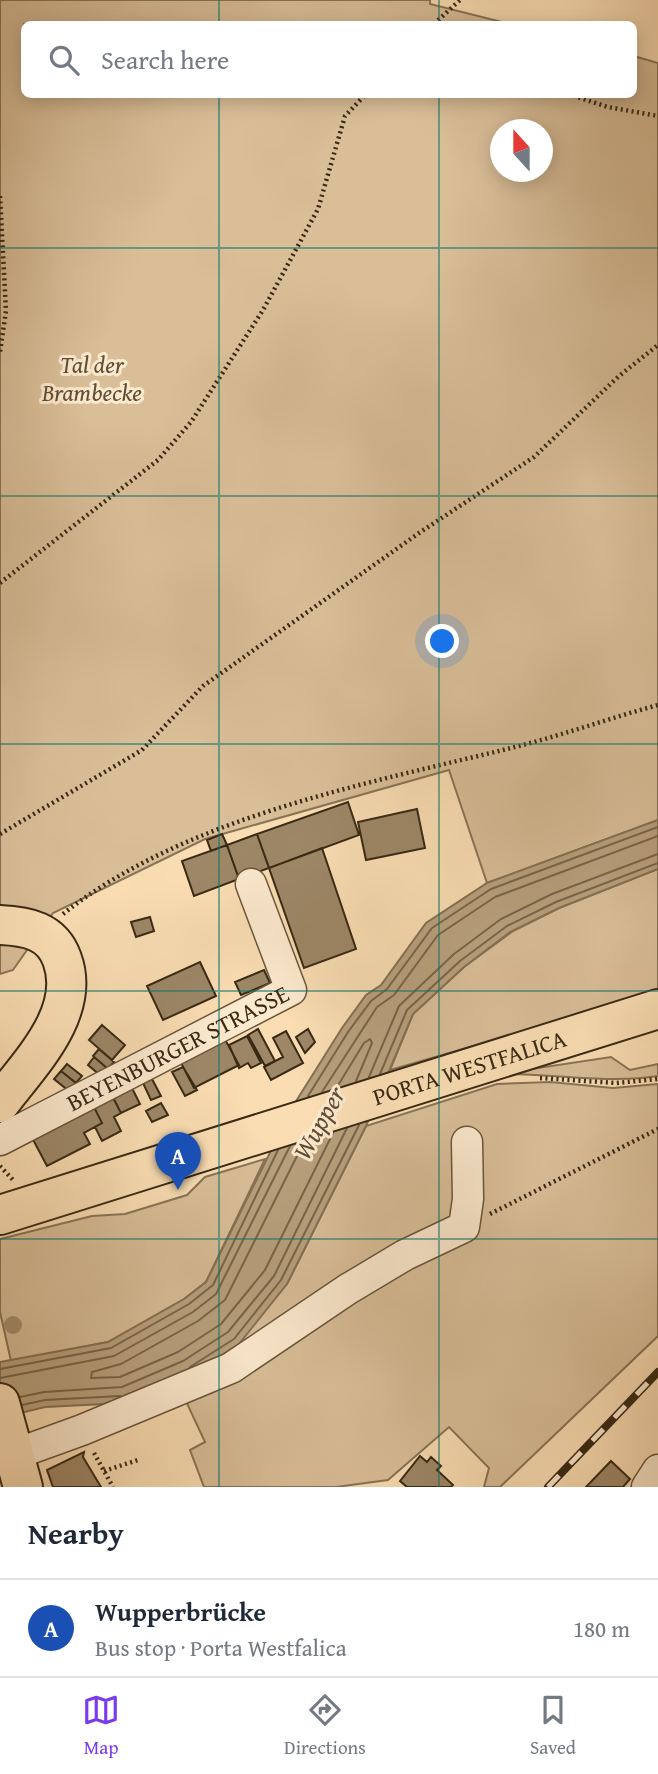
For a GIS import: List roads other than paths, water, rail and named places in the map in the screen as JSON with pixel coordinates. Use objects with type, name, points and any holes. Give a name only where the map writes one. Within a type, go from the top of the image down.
[{"type":"main road","points":[[0,925],[20,926],[40,932],[52,941],[63,961],[66,975],[64,1001],[48,1037],[0,1104]]},
{"type":"main road","name":"PORTA WESTFALICA","points":[[0,1215],[658,1009]]},
{"type":"street","name":"BEYENBURGER STRASSE","points":[[0,1140],[291,990],[251,884]]},
{"type":"street","points":[[10,1442],[82,1430],[230,1368],[348,1289],[405,1255],[464,1227],[468,1199],[467,1142]]},
{"type":"street","points":[[647,1487],[658,1470]]},
{"type":"water","name":"Wupper","points":[[658,820],[658,869],[559,908],[510,932],[464,967],[413,1014],[366,1126],[287,1284],[239,1344],[191,1375],[125,1403],[45,1407],[0,1418],[0,1362],[108,1342],[184,1299],[206,1282],[293,1106],[342,1028],[366,995],[381,985],[426,923],[487,883]]},
{"type":"railway","points":[[548,1487],[658,1372]]},
{"type":"place","name":"Wupperbrücke","points":[[178,1190]]},
{"type":"park label","name":"Tal der Brambecke","points":[[92,379]]}]
